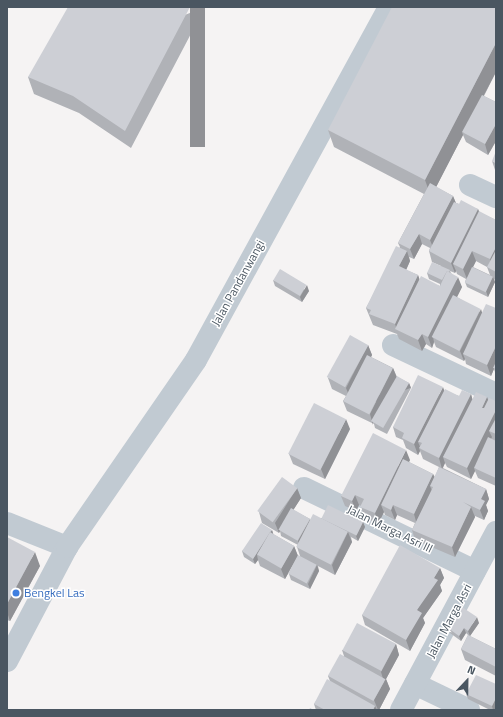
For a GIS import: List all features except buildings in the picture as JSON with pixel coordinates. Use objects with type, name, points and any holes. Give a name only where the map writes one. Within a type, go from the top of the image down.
[{"type":"street","name":"Jalan Pandanwangi","points":[[7,662],[67,547],[196,360],[389,7]]},
{"type":"street","points":[[470,184],[496,197]]},
{"type":"street","points":[[393,345],[496,394]]},
{"type":"street","name":"Jalan Marga Asri III","points":[[304,488],[476,571]]},
{"type":"street","points":[[7,523],[67,547]]},
{"type":"street","name":"Jalan Marga Asri","points":[[401,710],[496,532]]},
{"type":"street","points":[[416,684],[469,710]]},
{"type":"place","name":"Bengkel Las","points":[[16,593]]}]
